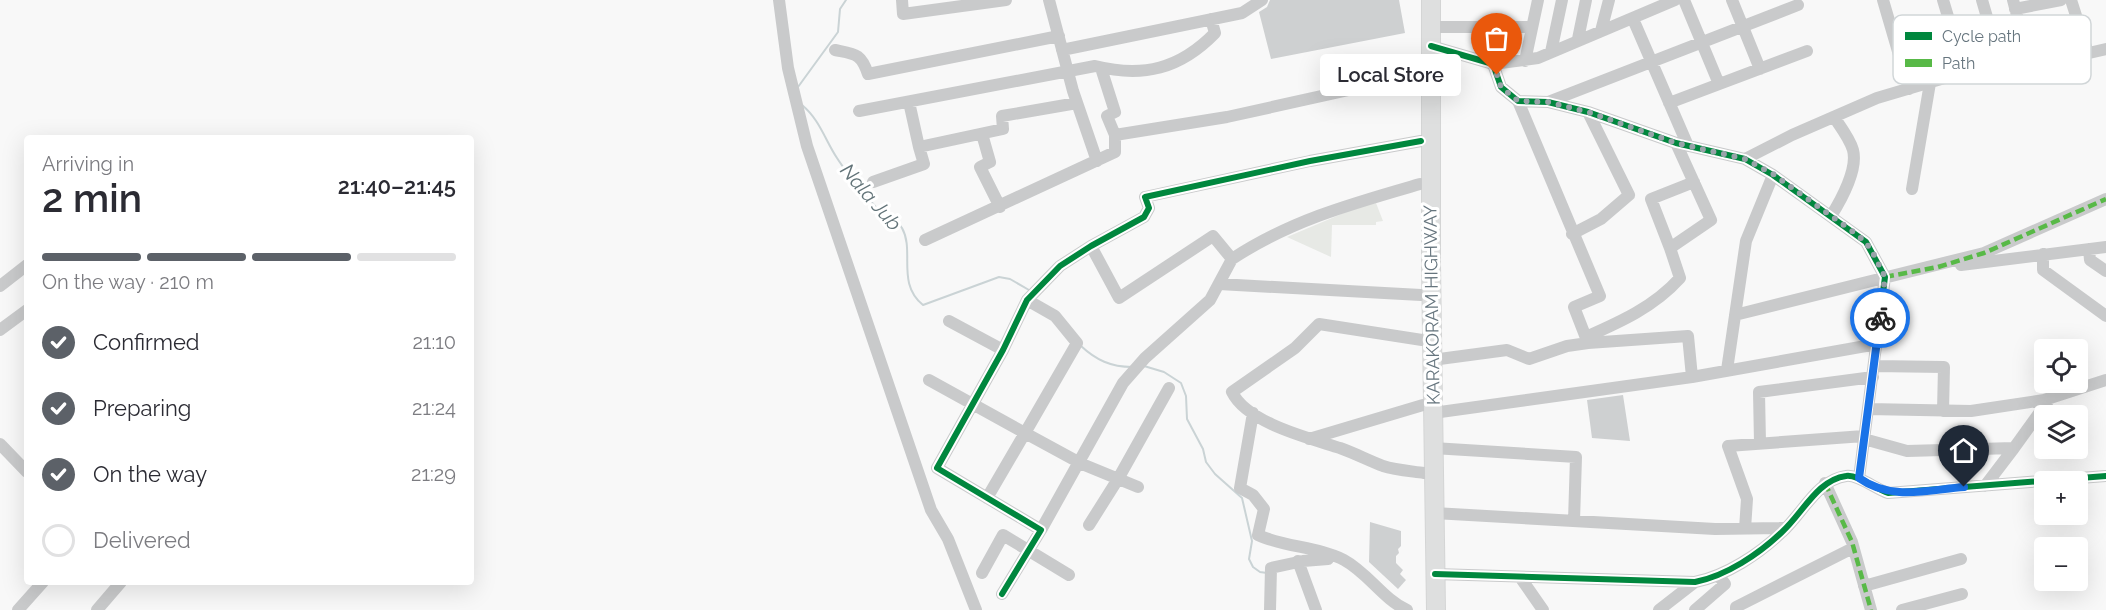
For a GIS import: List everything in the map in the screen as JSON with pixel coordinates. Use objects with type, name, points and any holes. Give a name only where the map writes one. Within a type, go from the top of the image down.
[{"type":"highway","name":"KARAKORAM HIGHWAY","points":[[1421,0],[1422,340],[1433,448],[1436,610]]},
{"type":"highway","name":"KARAKORAM HIGHWAY","points":[[1425,610],[1424,473],[1432,360],[1431,0]]},
{"type":"street","points":[[779,0],[788,68],[807,146],[931,510],[948,539],[976,610]]},
{"type":"street","points":[[902,0],[903,14],[1006,0]]},
{"type":"street","points":[[1049,0],[1068,73],[1097,161]]},
{"type":"street","points":[[1062,50],[1242,13],[1262,0]]},
{"type":"street","points":[[1525,62],[1538,0]]},
{"type":"street","points":[[1551,52],[1562,0]]},
{"type":"street","points":[[1578,39],[1586,0]]},
{"type":"street","points":[[1601,31],[1609,0]]},
{"type":"street","points":[[1684,0],[1719,84]]},
{"type":"street","points":[[1732,0],[1760,69]]},
{"type":"street","points":[[1943,0],[1948,15]]},
{"type":"street","points":[[1982,0],[1986,15]]},
{"type":"street","points":[[2014,4],[2061,0]]},
{"type":"street","points":[[2071,0],[2076,15]]},
{"type":"street","points":[[1431,46],[1493,64],[1525,62],[1633,19],[1670,1]]},
{"type":"street","points":[[1887,1],[1893,25]]},
{"type":"street","points":[[1548,102],[1797,5]]},
{"type":"street","points":[[859,111],[1068,73],[1095,66],[1115,71],[1148,71],[1180,62],[1215,33],[1211,19]]},
{"type":"street","points":[[1633,19],[1669,103],[1694,182],[1711,220],[1670,248]]},
{"type":"street","points":[[1431,27],[1532,27]]},
{"type":"street","points":[[835,50],[855,54],[864,61],[868,74],[1059,36]]},
{"type":"street","points":[[2091,52],[2106,49]]},
{"type":"street","points":[[1669,103],[1808,51]]},
{"type":"street","points":[[1493,64],[1501,87],[1518,101],[1600,296],[1574,307],[1587,340]]},
{"type":"street","points":[[925,240],[1115,152],[1115,135],[1107,116],[1114,112],[1101,68]]},
{"type":"street","points":[[1115,135],[1227,117],[1421,74]]},
{"type":"street","points":[[1908,84],[1909,89]]},
{"type":"street","points":[[1745,159],[1877,98],[1926,84]]},
{"type":"street","points":[[1912,189],[1930,84]]},
{"type":"street","points":[[1518,101],[1548,102],[1588,112],[1682,144],[1745,159],[1773,174],[1866,242],[1885,277],[1859,478]]},
{"type":"street","points":[[873,182],[924,165],[909,102]]},
{"type":"street","points":[[919,147],[1003,129],[1002,116],[1077,103]]},
{"type":"street","points":[[1572,234],[1601,219],[1629,195],[1588,112]]},
{"type":"street","points":[[1832,216],[1844,195],[1851,172],[1853,150],[1834,117]]},
{"type":"street","points":[[982,134],[990,162],[980,167],[1000,207]]},
{"type":"street","points":[[1041,530],[937,468],[1003,350],[1027,300],[1048,277],[1090,246],[1144,217],[1149,208],[1145,197],[1310,161],[1421,141]]},
{"type":"street","points":[[1727,370],[1746,241],[1773,174]]},
{"type":"street","points":[[1432,360],[1508,350],[1529,359],[1587,340],[1627,319],[1668,292],[1680,278],[1651,199],[1694,182]]},
{"type":"street","points":[[1002,594],[1041,530],[1113,401],[1142,361],[1210,300],[1232,259],[1272,235],[1333,208],[1420,184]]},
{"type":"street","points":[[1735,315],[1885,277],[1938,267],[1984,253],[2106,199]]},
{"type":"street","points":[[1090,246],[1119,298],[1213,236],[1232,259]]},
{"type":"street","points":[[1938,267],[1994,263],[2043,254],[2106,247]]},
{"type":"street","points":[[2089,249],[2090,260],[2106,271]]},
{"type":"street","points":[[2043,254],[2043,270],[2106,316]]},
{"type":"street","points":[[0,286],[24,267]]},
{"type":"street","points":[[1219,284],[1421,294]]},
{"type":"street","points":[[987,498],[1077,343],[1055,316],[1027,300]]},
{"type":"street","points":[[0,330],[24,312]]},
{"type":"street","points":[[949,321],[1003,350]]},
{"type":"street","points":[[1422,340],[1319,324],[1295,348],[1232,392],[1237,402],[1253,413],[1297,436],[1341,448],[1385,467],[1424,473]]},
{"type":"street","points":[[1587,340],[1688,336],[1692,376]]},
{"type":"street","points":[[1308,439],[1428,409],[1692,376],[1877,344]]},
{"type":"street","points":[[1760,443],[1759,392],[1874,372],[1944,366],[1942,411]]},
{"type":"street","points":[[929,380],[1079,462],[1138,488]]},
{"type":"street","points":[[1868,409],[1971,411],[2050,398],[2106,380]]},
{"type":"street","points":[[1089,525],[1118,479],[1169,388]]},
{"type":"street","points":[[1985,486],[2050,398]]},
{"type":"street","points":[[1253,413],[1240,488],[1253,495],[1264,508],[1258,535],[1341,559],[1356,567],[1392,600],[1407,610]]},
{"type":"street","points":[[1745,529],[1747,499],[1728,446],[1864,438],[1907,451],[2014,448]]},
{"type":"street","points":[[0,444],[24,469]]},
{"type":"street","points":[[1433,448],[1576,457],[1574,521]]},
{"type":"street","points":[[1435,574],[1695,582],[1718,575],[1743,561],[1786,528],[1825,483],[1847,476],[1859,478],[1888,493],[2106,476]]},
{"type":"street","points":[[1825,483],[1853,548],[1871,610]]},
{"type":"street","points":[[1434,513],[1745,529],[1786,528]]},
{"type":"street","points":[[982,573],[1003,535],[1069,575]]},
{"type":"street","points":[[1736,610],[1736,607],[1853,548]]},
{"type":"street","points":[[1270,610],[1271,568],[1298,561],[1341,559]]},
{"type":"street","points":[[1864,586],[1961,559]]},
{"type":"street","points":[[1298,561],[1316,610]]},
{"type":"street","points":[[1695,610],[1725,584],[1718,575]]},
{"type":"street","points":[[1520,577],[1543,610]]},
{"type":"street","points":[[1659,610],[1695,582]]},
{"type":"street","points":[[18,610],[40,585]]},
{"type":"street","points":[[97,610],[118,585]]},
{"type":"street","points":[[1902,610],[1962,594]]},
{"type":"shaded area","points":[[1376,203],[1383,221],[1376,222],[1376,225],[1332,225],[1331,257],[1287,237],[1358,207]]},
{"type":"building","points":[[1270,0],[1399,0],[1405,33],[1271,59],[1259,12],[1267,7]]},
{"type":"building","points":[[1623,395],[1630,441],[1592,438],[1587,400]]},
{"type":"building","points":[[1370,522],[1401,531],[1401,546],[1398,549],[1396,563],[1403,570],[1400,574],[1406,580],[1398,589],[1369,562]]},
{"type":"waterway","name":"Nala Jub","points":[[798,87],[838,32],[840,9],[846,0]]},
{"type":"waterway","name":"Nala Jub","points":[[802,105],[818,124],[852,179],[880,212],[902,228],[906,237],[910,287],[923,305],[999,277],[1010,279],[1029,290]]},
{"type":"waterway","name":"Nala Jub","points":[[1081,346],[1104,362],[1132,367]]},
{"type":"waterway","name":"Nala Jub","points":[[1144,366],[1164,372],[1181,383],[1186,396],[1187,419],[1203,449],[1206,462],[1215,474],[1242,498],[1252,541],[1249,559],[1253,567],[1260,572],[1267,573]]},
{"type":"marked path","points":[[1885,277],[1938,267],[1984,253],[2106,199]]},
{"type":"marked path","points":[[1825,483],[1852,542],[1871,610]]},
{"type":"cycle path","points":[[1431,46],[1493,64],[1501,87],[1518,101],[1548,102],[1588,112],[1676,143],[1745,159],[1773,175],[1866,242],[1885,277],[1859,478]]},
{"type":"cycle path","points":[[1002,594],[1041,530],[937,468],[1003,350],[1027,300],[1060,266],[1144,217],[1149,208],[1145,197],[1310,161],[1421,141]]},
{"type":"cycle path","points":[[1435,574],[1695,582],[1718,575],[1753,556],[1782,532],[1819,490],[1836,479],[1846,476],[1861,479],[1888,493],[2106,476]]},
{"type":"way so far","points":[[1497,75],[1501,87],[1518,101],[1548,102],[1588,112],[1676,143],[1745,159],[1773,174],[1866,242],[1885,277],[1880,318]]},
{"type":"place","name":"Local Store","points":[[1497,75]]},
{"type":"route","points":[[1880,318],[1859,478],[1888,493],[1964,487]]}]
